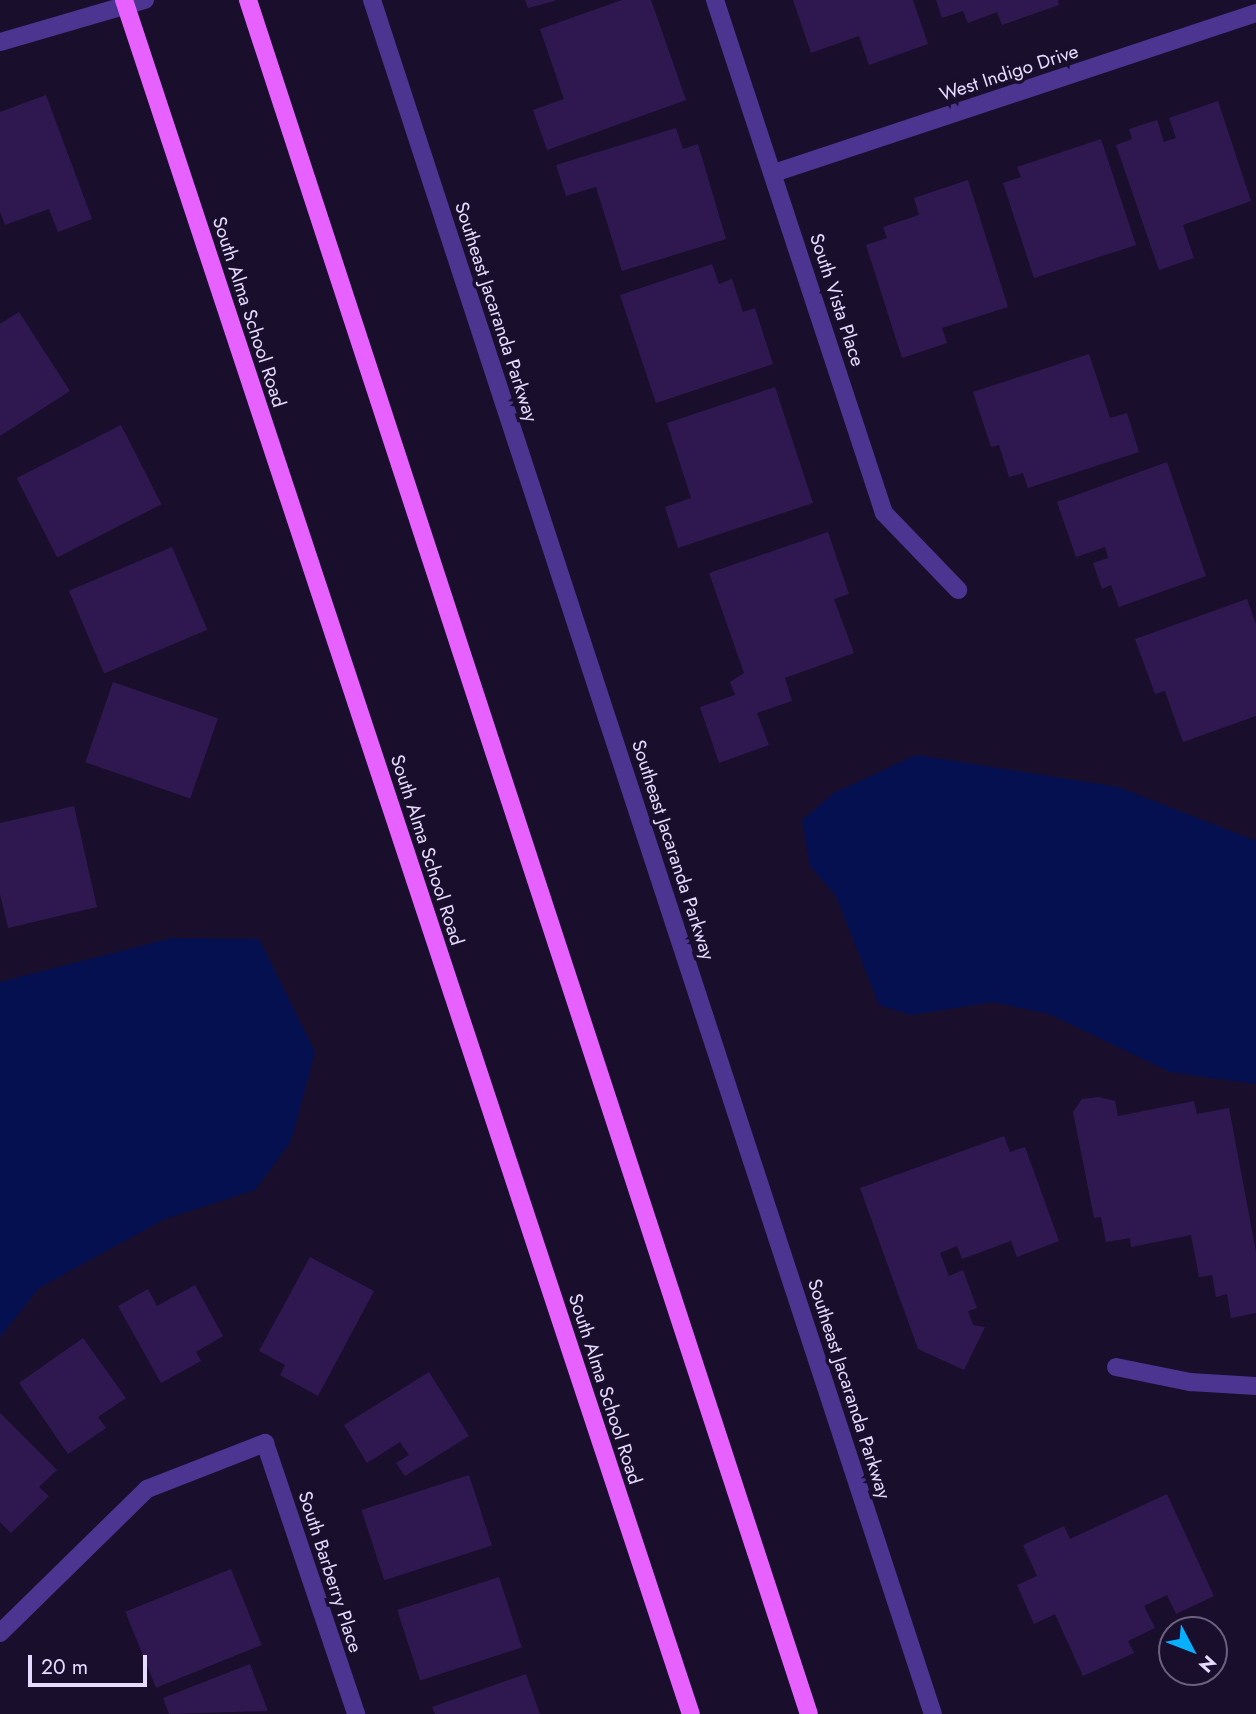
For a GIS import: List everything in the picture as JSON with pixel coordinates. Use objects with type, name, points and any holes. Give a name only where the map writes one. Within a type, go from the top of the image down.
[{"type":"main road","points":[[248,0],[809,1714]]},
{"type":"main road","name":"South Alma School Road","points":[[125,3],[691,1714]]},
{"type":"street","points":[[0,42],[125,3],[145,0]]},
{"type":"street","name":"Southeast Jacaranda Parkway","points":[[372,0],[933,1714]]},
{"type":"street","name":"South Vista Place","points":[[715,0],[884,513],[958,590]]},
{"type":"street","name":"West Indigo Drive","points":[[774,173],[1256,13]]},
{"type":"street","points":[[1116,1367],[1189,1382],[1256,1385]]},
{"type":"street","name":"South Barberry Place","points":[[0,1633],[147,1489],[265,1443],[356,1714]]},
{"type":"shaded area","points":[[916,755],[1118,787],[1256,841],[1256,1084],[1170,1072],[1049,1014],[993,1002],[911,1015],[879,1005],[836,896],[810,866],[802,820],[834,793]]},
{"type":"shaded area","points":[[172,938],[259,939],[315,1052],[291,1141],[255,1190],[165,1219],[39,1288],[0,1337],[0,982]]},
{"type":"building","points":[[525,0],[555,0],[555,1],[528,8]]},
{"type":"building","points":[[622,0],[651,0],[686,100],[547,150],[533,110],[564,99],[540,29]]},
{"type":"building","points":[[793,0],[913,0],[928,44],[869,65],[859,36],[811,53]]},
{"type":"building","points":[[936,0],[1058,0],[1059,5],[1002,25],[997,12],[968,23],[963,11],[942,18]]},
{"type":"building","points":[[46,95],[92,219],[58,232],[49,209],[5,225],[0,212],[0,112]]},
{"type":"building","points":[[1218,101],[1251,201],[1183,225],[1194,258],[1159,270],[1116,145],[1132,139],[1129,129],[1157,120],[1164,142],[1176,138],[1169,118]]},
{"type":"building","points":[[676,128],[683,149],[698,144],[726,239],[622,271],[596,187],[566,196],[556,165]]},
{"type":"building","points":[[1101,139],[1136,245],[1034,278],[1003,183],[1021,177],[1017,167]]},
{"type":"building","points":[[968,180],[1008,307],[942,328],[947,343],[902,358],[866,245],[887,238],[883,227],[919,215],[914,198]]},
{"type":"building","points":[[712,264],[719,284],[732,279],[743,312],[755,308],[773,364],[656,403],[620,295]]},
{"type":"building","points":[[19,312],[70,391],[0,436],[0,324]]},
{"type":"building","points":[[1089,354],[1110,418],[1127,413],[1139,452],[1028,488],[1023,473],[1009,477],[999,445],[991,447],[973,392]]},
{"type":"building","points":[[775,387],[813,503],[678,548],[665,507],[691,498],[667,423]]},
{"type":"building","points":[[121,425],[161,504],[57,557],[17,478]]},
{"type":"building","points":[[1167,462],[1206,576],[1119,607],[1111,585],[1102,589],[1093,563],[1108,558],[1105,547],[1076,557],[1057,502]]},
{"type":"building","points":[[828,532],[849,594],[834,599],[854,653],[785,678],[792,701],[757,713],[769,745],[719,763],[700,707],[735,695],[730,682],[744,673],[709,573]]},
{"type":"building","points":[[172,547],[207,630],[104,674],[69,591]]},
{"type":"building","points":[[1247,599],[1256,624],[1256,716],[1183,742],[1165,691],[1155,694],[1135,639]]},
{"type":"building","points":[[113,682],[218,718],[190,799],[85,762]]},
{"type":"building","points":[[74,806],[97,907],[8,928],[0,894],[0,823]]},
{"type":"building","points":[[1099,1097],[1115,1101],[1118,1116],[1194,1101],[1197,1114],[1229,1108],[1256,1252],[1256,1313],[1231,1318],[1227,1294],[1216,1297],[1212,1275],[1199,1277],[1191,1235],[1131,1247],[1130,1238],[1106,1242],[1101,1217],[1094,1218],[1073,1112],[1082,1099]]},
{"type":"building","points":[[1004,1136],[1010,1152],[1025,1147],[1059,1241],[1017,1257],[1011,1241],[962,1259],[957,1246],[940,1253],[949,1276],[963,1270],[977,1308],[968,1311],[973,1325],[985,1327],[964,1370],[918,1349],[860,1188]]},
{"type":"building","points":[[310,1257],[374,1291],[318,1396],[280,1375],[285,1365],[259,1351]]},
{"type":"building","points":[[195,1285],[223,1336],[196,1352],[201,1361],[161,1383],[118,1306],[148,1289],[157,1306]]},
{"type":"building","points":[[83,1338],[126,1398],[98,1417],[106,1428],[68,1454],[19,1383]]},
{"type":"building","points":[[429,1372],[469,1436],[405,1476],[396,1463],[409,1455],[400,1442],[367,1463],[344,1425]]},
{"type":"building","points":[[0,1413],[57,1470],[39,1487],[49,1496],[11,1533],[0,1522]]},
{"type":"building","points":[[469,1475],[492,1545],[384,1580],[362,1510]]},
{"type":"building","points":[[1167,1494],[1214,1596],[1176,1614],[1167,1595],[1144,1606],[1155,1628],[1128,1641],[1134,1653],[1083,1676],[1055,1614],[1034,1624],[1017,1585],[1037,1576],[1023,1545],[1064,1526],[1070,1539]]},
{"type":"building","points":[[231,1569],[262,1645],[156,1688],[125,1612]]},
{"type":"building","points":[[499,1577],[522,1647],[420,1680],[397,1610]]},
{"type":"building","points":[[250,1664],[268,1711],[169,1714],[163,1698]]},
{"type":"building","points":[[526,1674],[540,1714],[435,1714],[432,1707]]}]
